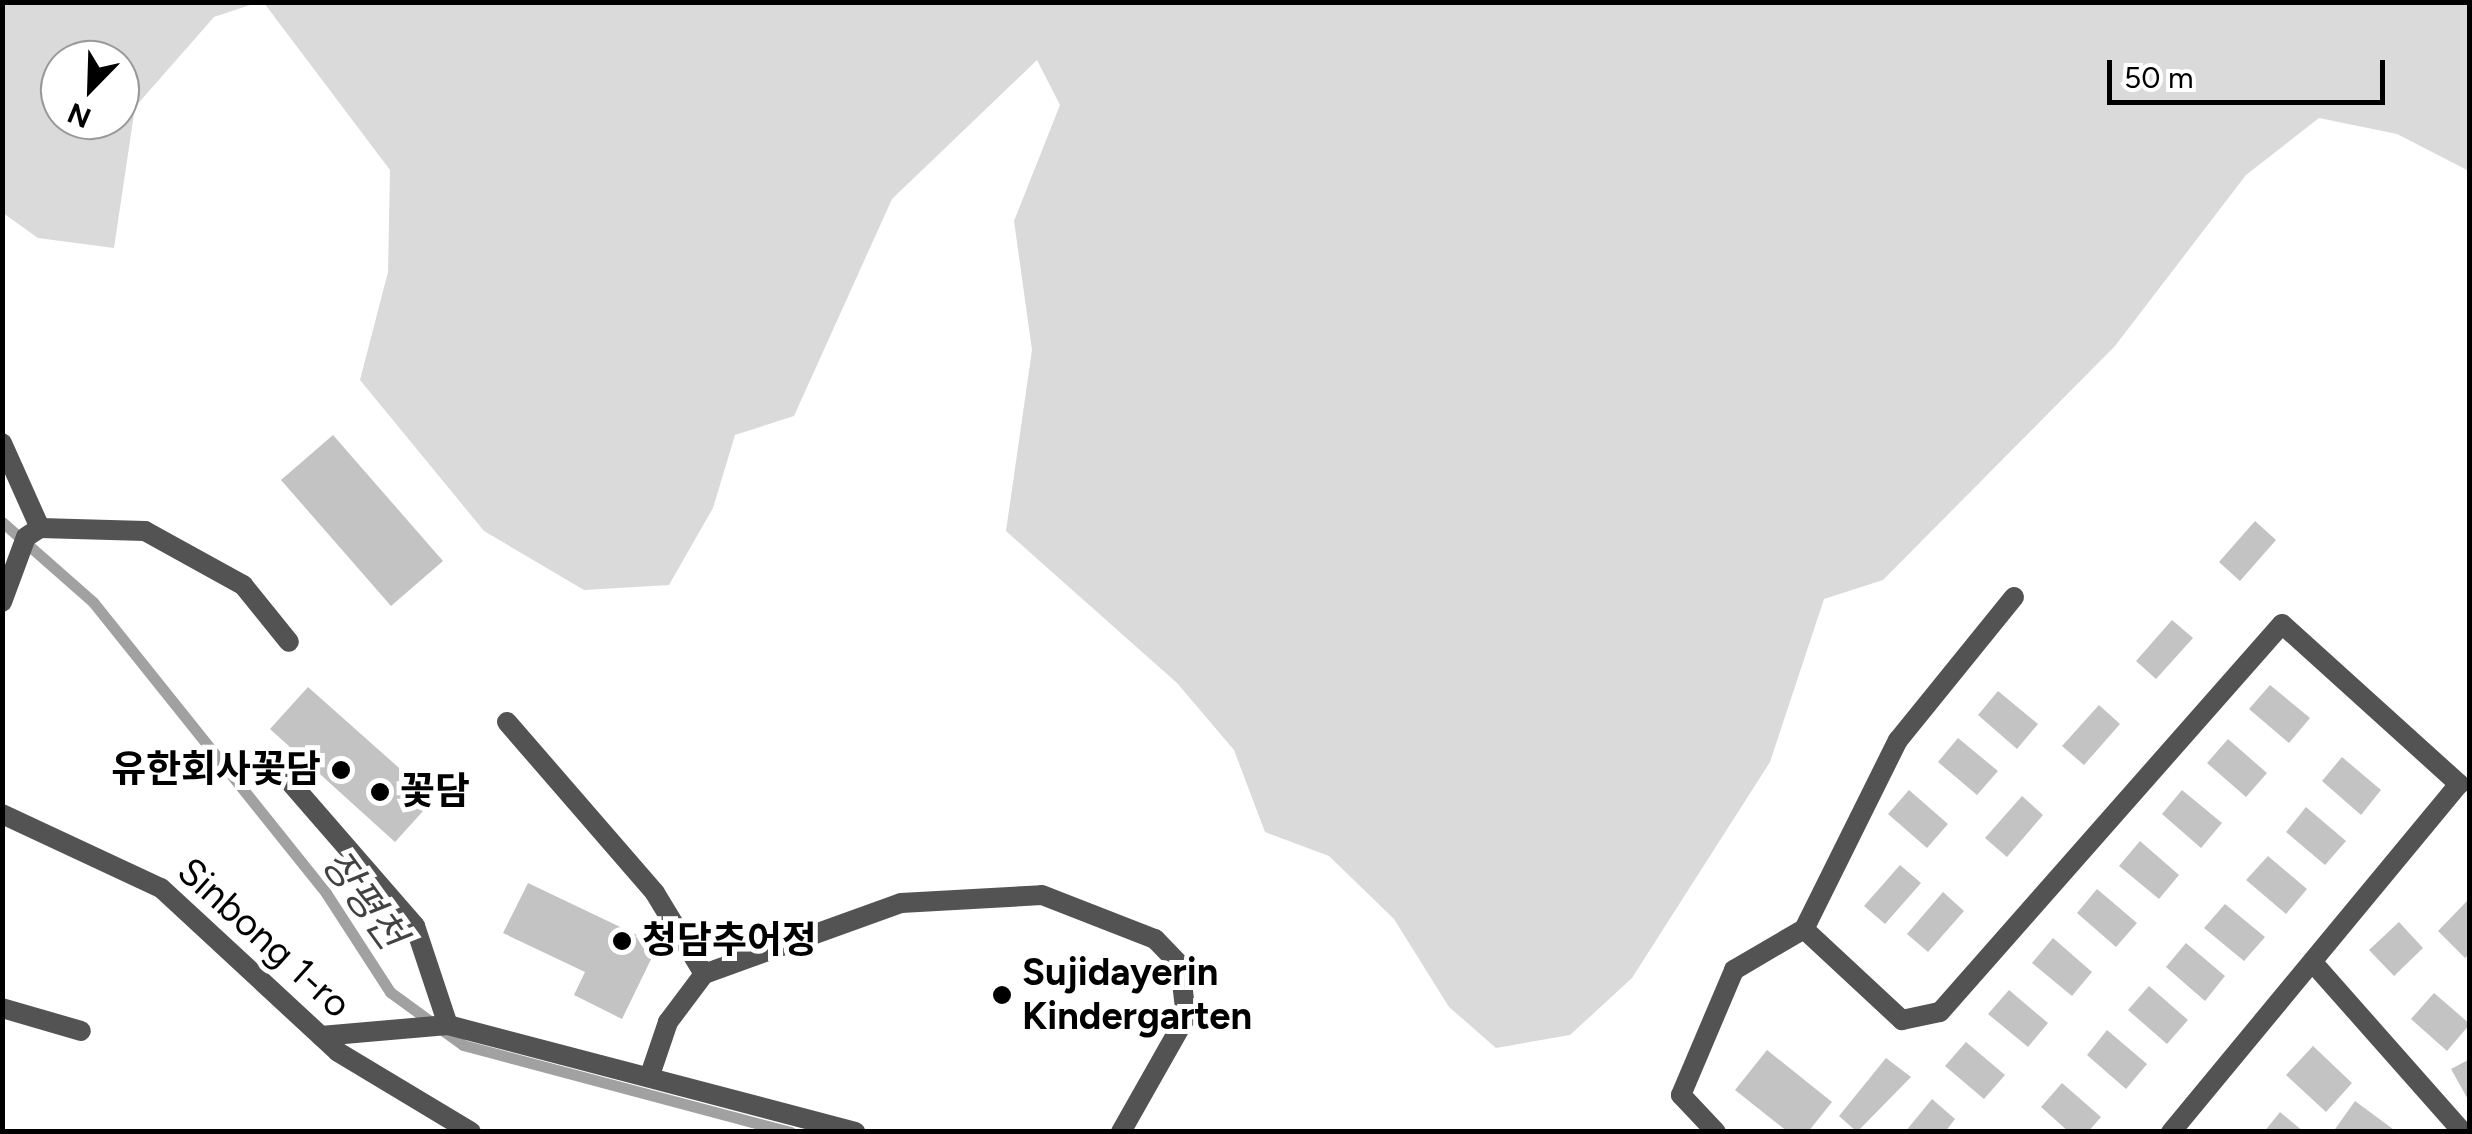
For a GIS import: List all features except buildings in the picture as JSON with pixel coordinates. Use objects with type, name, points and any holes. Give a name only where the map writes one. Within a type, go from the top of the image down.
[{"type":"street","points":[[2,444],[33,533],[2,602]]},
{"type":"street","points":[[33,533],[145,531],[198,553],[244,585],[289,642]]},
{"type":"street","points":[[1716,1132],[1681,1095],[1734,970],[1804,928],[1898,740],[2014,597]]},
{"type":"street","points":[[1804,928],[1902,1020],[1940,1012],[2282,624],[2458,784],[2314,965],[2171,1132]]},
{"type":"street","points":[[507,722],[654,893],[704,974]]},
{"type":"street","points":[[276,766],[415,926],[448,1024]]},
{"type":"street","name":"Sinbong 1-ro","points":[[2,814],[161,888],[321,1036],[471,1132]]},
{"type":"street","points":[[650,1075],[668,1022],[704,974],[901,903],[1042,895],[1102,915],[1155,939],[1180,965],[1190,996],[1121,1132]]},
{"type":"street","points":[[2314,965],[2463,1132]]},
{"type":"street","points":[[2,1008],[81,1031]]},
{"type":"street","points":[[321,1036],[448,1024],[855,1132]]},
{"type":"shaded area","points":[[3,2],[256,3],[214,17],[140,101],[140,40],[40,40],[40,140],[130,140],[114,248],[38,238],[3,213]]},
{"type":"shaded area","points":[[264,3],[2469,3],[2469,171],[2397,134],[2319,118],[2246,175],[2115,346],[1883,580],[1824,599],[1770,762],[1632,978],[1570,1035],[1496,1048],[1449,1007],[1394,919],[1329,856],[1265,832],[1234,750],[1177,683],[1006,531],[1032,350],[1014,221],[1060,105],[1037,60],[892,199],[794,416],[735,435],[713,508],[669,585],[584,590],[484,531],[360,380],[388,272],[390,170]]},
{"type":"waterway","name":"장평천","points":[[2,522],[93,602],[326,893],[390,992],[463,1045],[791,1132]]},
{"type":"place","name":"유한회사꽃담","points":[[341,770]]},
{"type":"place","name":"꽃담","points":[[380,792]]},
{"type":"place","name":"청담추어정","points":[[622,941]]},
{"type":"place","name":"Sujidayerin Kindergarten","points":[[1002,995]]}]
